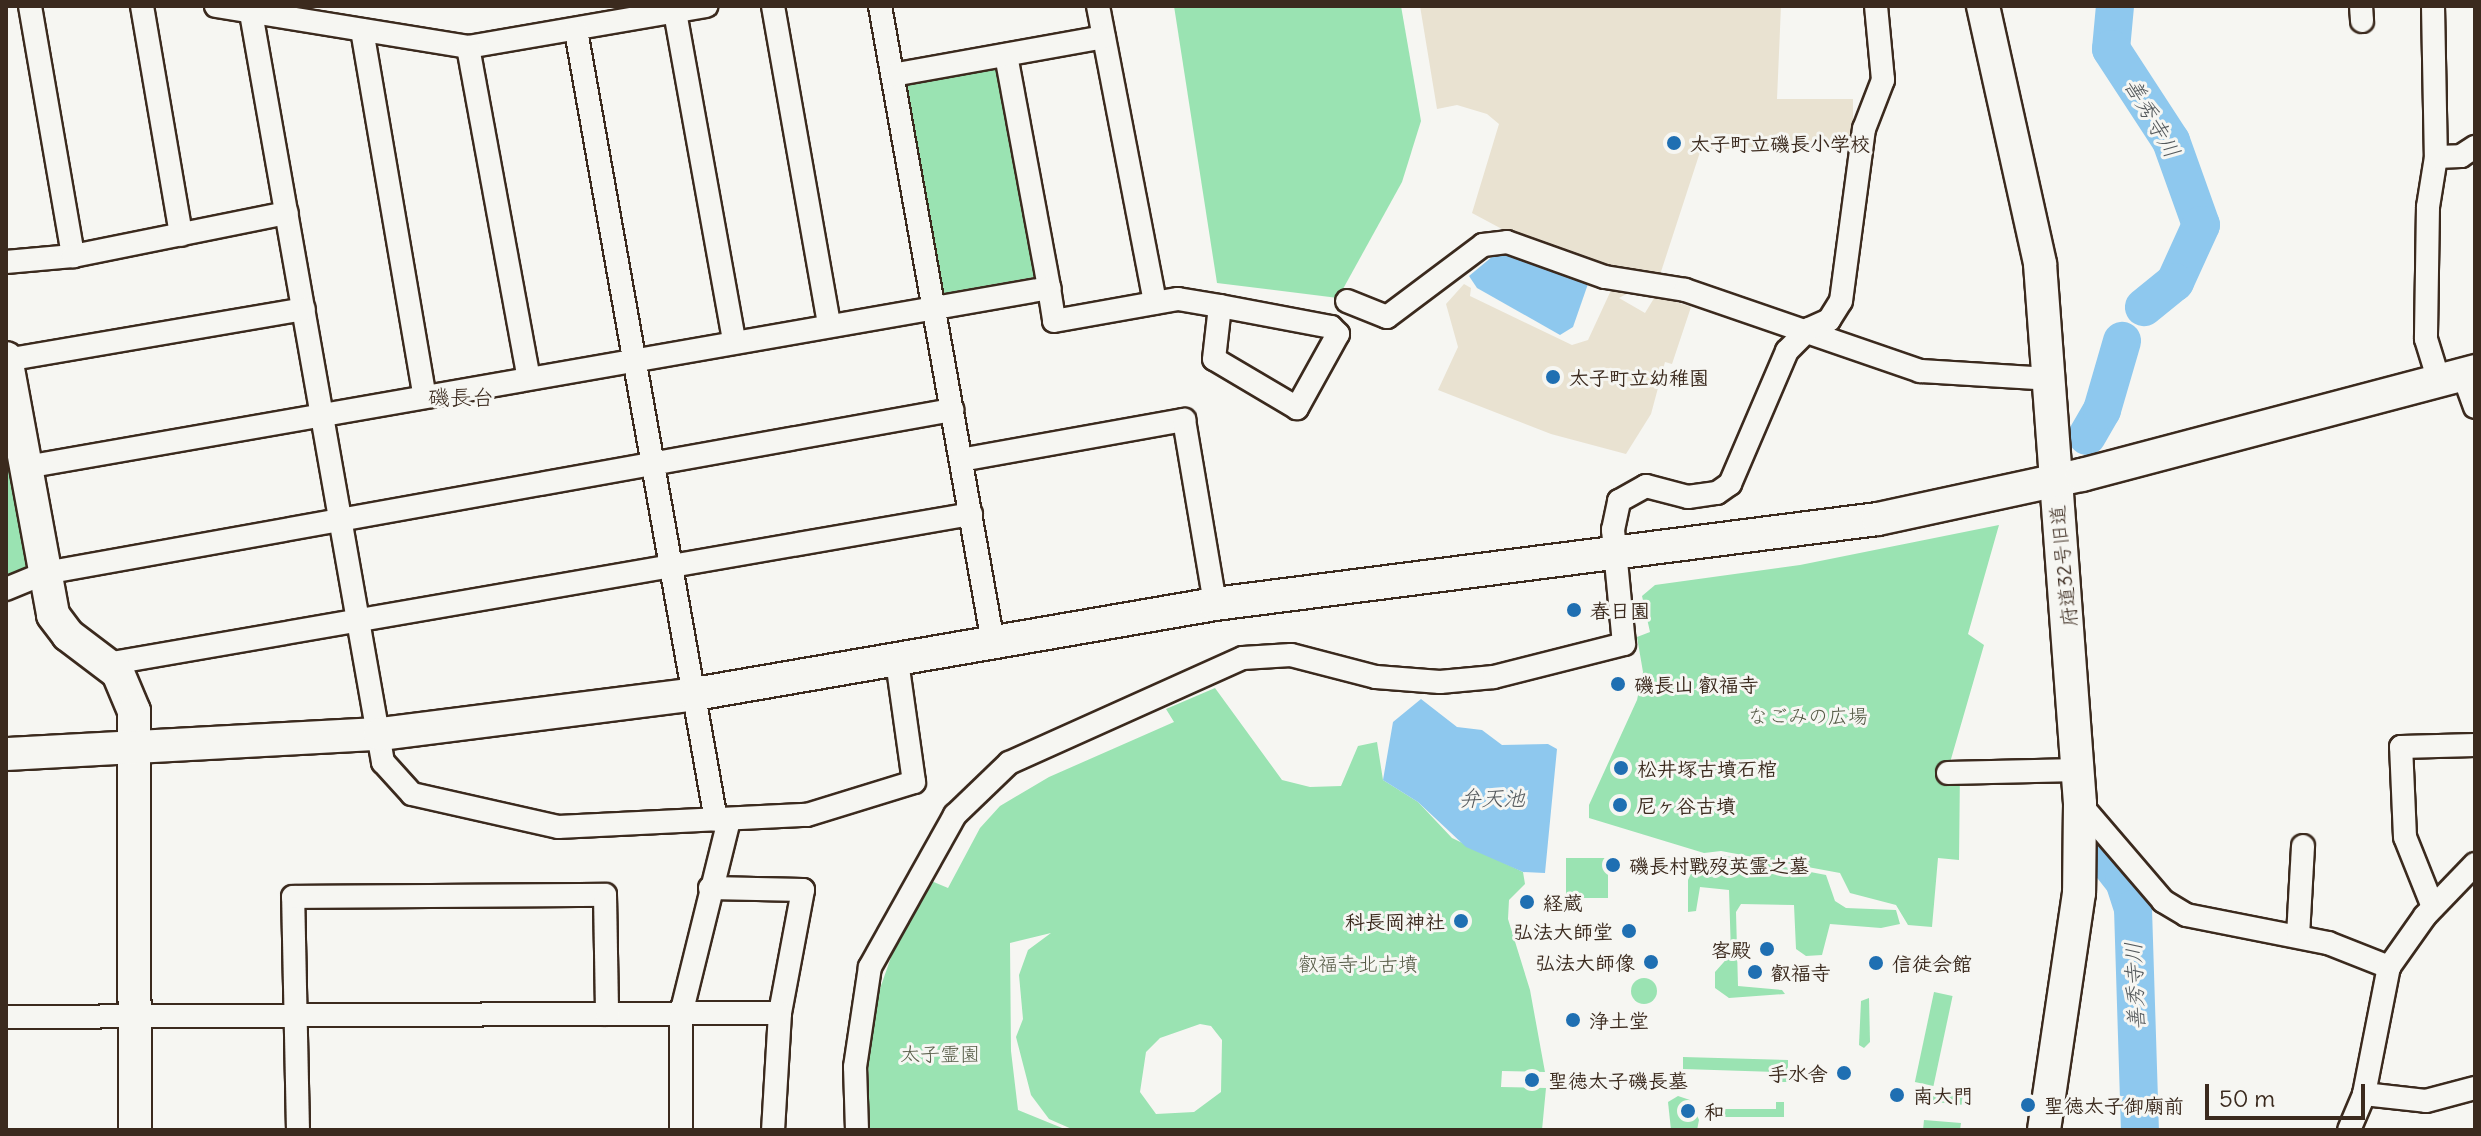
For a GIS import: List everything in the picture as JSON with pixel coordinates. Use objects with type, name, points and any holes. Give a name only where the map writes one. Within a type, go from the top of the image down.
[{"type":"street","points":[[30,6],[73,256]]},
{"type":"street","points":[[142,6],[181,235]]},
{"type":"street","points":[[216,6],[251,13],[326,15],[362,30],[468,47],[576,31],[706,6]]},
{"type":"street","points":[[773,6],[829,325]]},
{"type":"street","points":[[880,6],[993,643]]},
{"type":"street","points":[[1098,6],[1155,303]]},
{"type":"street","points":[[857,1130],[855,1067],[870,967],[955,815],[992,775],[1243,658],[1291,655],[1376,677],[1440,682],[1494,677],[1624,644],[1614,515],[1630,492],[1655,486],[1699,496],[1717,493],[1737,477],[1787,351],[1809,329],[1829,320],[1841,301],[1864,129],[1883,80],[1876,6]]},
{"type":"street","name":"府道32号旧道","points":[[1983,6],[2040,264],[2055,481],[2068,591],[2080,804],[2079,893],[2044,1130]]},
{"type":"street","points":[[2433,6],[2436,157],[2428,207],[2426,339],[2459,375],[2475,407]]},
{"type":"street","points":[[675,12],[734,341]]},
{"type":"street","points":[[251,13],[343,520],[383,762],[412,794],[558,827],[807,815],[914,782],[897,661]]},
{"type":"street","points":[[362,30],[425,397]]},
{"type":"street","points":[[576,31],[695,694],[722,820],[681,1014],[681,1130]]},
{"type":"street","points":[[893,75],[1104,37]]},
{"type":"street","points":[[468,47],[529,378]]},
{"type":"street","points":[[1006,55],[1054,321],[1178,299],[1220,306],[1331,327],[1338,334],[1297,408],[1214,359],[1220,306]]},
{"type":"street","points":[[2436,157],[2461,156],[2475,147]]},
{"type":"street","points":[[6,262],[73,256],[287,213]]},
{"type":"street","points":[[1347,301],[1375,315],[1400,312],[1495,240],[1605,277],[1685,290],[1809,329],[1920,371],[2050,379]]},
{"type":"street","points":[[26,467],[1049,288]]},
{"type":"street","points":[[135,1130],[134,750],[131,696],[126,682],[57,624],[6,359],[304,309]]},
{"type":"street","points":[[6,754],[134,750],[380,734],[695,694],[1215,604],[1615,556],[1878,519],[2055,481],[2459,375]]},
{"type":"street","points":[[6,589],[45,573],[952,410]]},
{"type":"street","points":[[961,460],[1184,420],[1215,604]]},
{"type":"street","points":[[107,664],[361,624],[971,514]]},
{"type":"street","points":[[2433,907],[2405,837],[2401,747],[2475,745]]},
{"type":"street","points":[[1948,773],[2078,770]]},
{"type":"street","points":[[2080,804],[2163,901],[2209,921],[2298,936],[2356,951],[2389,967]]},
{"type":"street","points":[[2298,936],[2303,846]]},
{"type":"street","points":[[2349,1130],[2364,1094],[2389,967],[2433,907],[2475,864]]},
{"type":"street","points":[[710,888],[803,890],[780,1013],[773,1130]]},
{"type":"street","points":[[298,1130],[293,897],[605,895],[607,1014]]},
{"type":"street","points":[[6,1017],[780,1013]]},
{"type":"street","points":[[2364,1094],[2426,1101],[2475,1088]]},
{"type":"shaded area","name":"太子町立磯長小学校","points":[[1420,6],[1781,6],[1777,99],[1853,99],[1853,148],[1701,149],[1658,281],[1546,249],[1548,244],[1515,236],[1472,213],[1499,124],[1487,114],[1457,105],[1437,109]]},
{"type":"shaded area","name":"太子町立幼稚園","points":[[1464,284],[1471,288],[1470,296],[1572,345],[1588,340],[1613,286],[1630,292],[1619,298],[1645,313],[1656,295],[1691,307],[1672,364],[1665,362],[1651,414],[1626,454],[1551,434],[1438,390],[1458,347],[1446,304]]},
{"type":"green space","points":[[1174,6],[1401,6],[1421,121],[1402,182],[1338,298],[1217,283]]},
{"type":"green space","points":[[1004,60],[1042,276],[942,293],[904,78]]},
{"type":"green space","points":[[6,451],[29,566],[6,575]]},
{"type":"green space","name":"なごみの広場","points":[[1999,525],[1968,634],[1984,645],[1949,766],[1960,769],[1959,860],[1938,858],[1932,927],[1908,925],[1896,905],[1850,893],[1840,873],[1721,851],[1704,853],[1589,818],[1589,805],[1637,700],[1643,672],[1637,637],[1650,632],[1642,596],[1655,585],[1800,565]]},
{"type":"green space","name":"叡福寺北古墳","points":[[1215,688],[1282,780],[1310,787],[1341,786],[1358,746],[1377,742],[1383,780],[1418,802],[1452,838],[1523,872],[1525,884],[1509,900],[1508,919],[1530,990],[1545,1072],[1502,1071],[1501,1087],[1546,1088],[1542,1130],[1074,1130],[1049,1119],[1031,1095],[1016,1037],[1023,1019],[1019,975],[1028,950],[1051,933],[1010,943],[1011,1051],[1018,1110],[1067,1130],[869,1130],[868,1048],[876,1000],[896,943],[929,880],[948,888],[980,828],[1000,806],[1049,777],[1174,722],[1166,709]],"holes":[[[1200,1024],[1211,1026],[1222,1040],[1221,1092],[1194,1112],[1156,1114],[1140,1092],[1146,1052],[1160,1038]]]},
{"type":"green space","points":[[1721,855],[1826,875],[1835,901],[1846,908],[1896,910],[1900,924],[1881,928],[1830,924],[1822,955],[1806,956],[1796,949],[1794,905],[1741,904],[1736,912],[1738,986],[1782,990],[1785,994],[1729,998],[1715,988],[1715,972],[1731,954],[1729,890],[1700,887],[1696,911],[1688,912],[1688,880],[1697,861]]},
{"type":"green space","points":[[1566,858],[1608,858],[1608,898],[1566,898]]},
{"type":"green space","points":[[1644,978],[1653,982],[1657,991],[1653,1000],[1644,1004],[1635,1000],[1631,991],[1635,982]]},
{"type":"green space","points":[[1934,992],[1953,996],[1933,1086],[1915,1082]]},
{"type":"green space","points":[[1869,998],[1870,1042],[1864,1048],[1859,1045],[1861,1001]]},
{"type":"green space","points":[[1683,1057],[1788,1060],[1788,1082],[1777,1082],[1776,1072],[1683,1069]]},
{"type":"green space","points":[[1926,1090],[1963,1094],[1962,1105],[1925,1101]]},
{"type":"green space","points":[[1678,1096],[1690,1100],[1699,1120],[1697,1130],[1671,1130],[1668,1102]]},
{"type":"green space","points":[[1776,1102],[1784,1102],[1784,1117],[1724,1117],[1724,1109],[1776,1109]]},
{"type":"green space","points":[[1924,1120],[1961,1123],[1960,1130],[1923,1130]]},
{"type":"water","points":[[1499,251],[1589,281],[1573,327],[1560,335],[1477,288],[1469,276]]},
{"type":"water","name":"弁天池","points":[[1421,699],[1457,727],[1482,730],[1502,745],[1548,744],[1557,749],[1545,873],[1523,872],[1466,847],[1418,802],[1383,780],[1393,722]]},
{"type":"waterway","name":"善秀寺川","points":[[2115,6],[2111,49],[2171,141],[2201,225],[2175,282],[2144,307]]},
{"type":"waterway","name":"善秀寺川","points":[[2087,436],[2102,410],[2122,341]]},
{"type":"waterway","name":"善秀寺川","points":[[2101,852],[2124,881],[2133,909],[2140,1130]]},
{"type":"place","name":"太子町立磯長小学校","points":[[1674,143]]},
{"type":"place","name":"太子町立幼稚園","points":[[1553,377]]},
{"type":"place","name":"春日園","points":[[1574,610]]},
{"type":"place","name":"磯長山 叡福寺","points":[[1618,684]]},
{"type":"place","name":"松井塚古墳石棺","points":[[1621,768]]},
{"type":"place","name":"尼ヶ谷古墳","points":[[1620,805]]},
{"type":"place","name":"磯長村戰歿英霊之墓","points":[[1613,865]]},
{"type":"place","name":"経蔵","points":[[1527,902]]},
{"type":"place","name":"科長岡神社","points":[[1461,921]]},
{"type":"place","name":"弘法大師堂","points":[[1629,931]]},
{"type":"place","name":"客殿","points":[[1767,949]]},
{"type":"place","name":"弘法大師像","points":[[1651,962]]},
{"type":"place","name":"信徒会館","points":[[1876,963]]},
{"type":"place","name":"叡福寺","points":[[1755,972]]},
{"type":"place","name":"浄土堂","points":[[1573,1020]]},
{"type":"place","name":"手水舎","points":[[1844,1073]]},
{"type":"place","name":"聖徳太子磯長墓","points":[[1532,1080]]},
{"type":"place","name":"南大門","points":[[1897,1095]]},
{"type":"place","name":"聖徳太子御廟前","points":[[2028,1105]]},
{"type":"place","name":"和","points":[[1688,1111]]},
{"type":"district","name":"磯長台","points":[[461,398]]},
{"type":"park label","name":"太子霊園","points":[[940,1053]]}]
